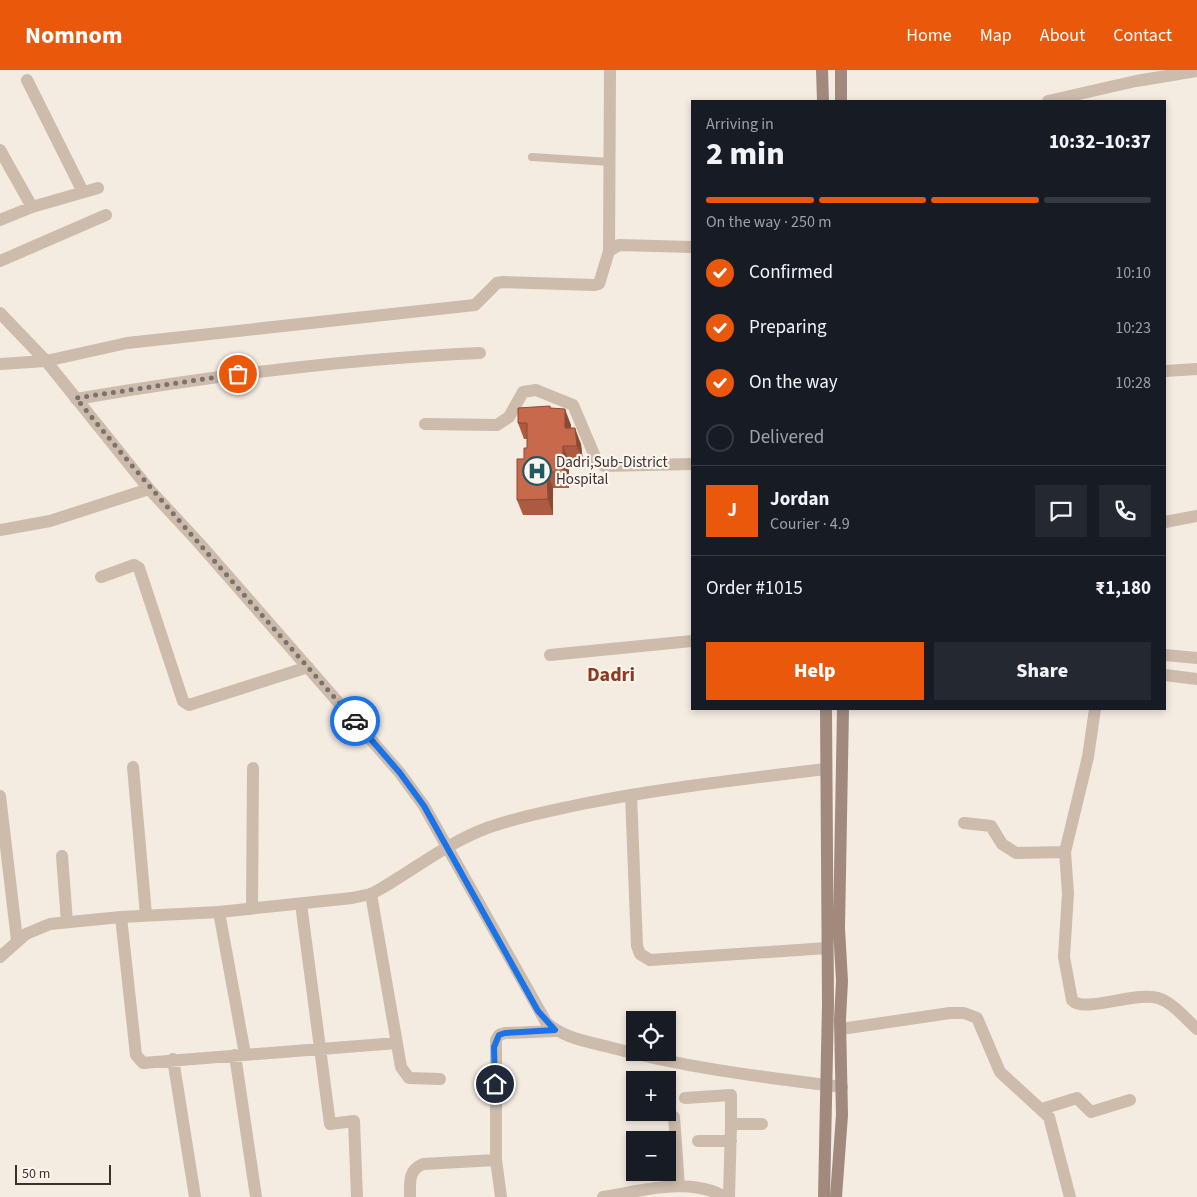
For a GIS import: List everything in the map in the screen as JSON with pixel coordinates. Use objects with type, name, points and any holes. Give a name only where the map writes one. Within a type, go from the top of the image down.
[{"type":"main road","points":[[822,70],[823,100]]},
{"type":"main road","points":[[841,70],[841,100]]},
{"type":"main road","points":[[824,1197],[827,1085],[826,710]]},
{"type":"main road","points":[[836,1197],[840,1156],[842,1087],[840,1029],[842,981],[839,928],[843,710]]},
{"type":"street","points":[[0,364],[46,361],[127,343],[475,305],[480,302],[493,286],[503,282],[599,284],[609,251],[610,70]]},
{"type":"street","points":[[1052,100],[1136,81],[1197,71]]},
{"type":"street","points":[[28,80],[83,192]]},
{"type":"street","points":[[0,150],[32,207]]},
{"type":"street","points":[[0,220],[32,207],[98,188]]},
{"type":"street","points":[[0,261],[106,215]]},
{"type":"street","points":[[609,251],[619,245],[691,248]]},
{"type":"street","points":[[0,313],[46,361],[150,489],[400,773],[424,806],[538,1011],[555,1030]]},
{"type":"street","points":[[76,398],[277,369],[480,353]]},
{"type":"street","points":[[1166,371],[1197,369]]},
{"type":"street","points":[[425,424],[497,425],[509,417],[523,392],[536,390],[573,405],[596,459],[604,466],[691,464]]},
{"type":"street","points":[[0,530],[50,521],[150,489]]},
{"type":"street","points":[[1166,522],[1197,516]]},
{"type":"street","points":[[101,577],[134,565],[139,568],[182,701],[186,704],[189,705],[308,667]]},
{"type":"street","points":[[550,655],[691,641]]},
{"type":"street","points":[[1166,655],[1197,658]]},
{"type":"street","points":[[1166,675],[1197,679]]},
{"type":"street","points":[[1095,710],[1090,748],[1065,852],[1068,880],[1068,910],[1064,948],[1066,976],[1072,1000],[1083,1006],[1125,998],[1157,997],[1167,1002],[1197,1029]]},
{"type":"street","points":[[133,767],[146,915]]},
{"type":"street","points":[[252,908],[253,768]]},
{"type":"street","points":[[0,957],[17,940],[35,929],[67,922],[146,915],[219,912],[301,904],[371,894],[447,847],[486,828],[520,818],[631,795],[704,783],[825,769]]},
{"type":"street","points":[[631,795],[633,891],[637,946],[645,959],[827,948]]},
{"type":"street","points":[[0,796],[4,873],[17,940]]},
{"type":"street","points":[[964,823],[991,826],[1002,844],[1016,853],[1065,852]]},
{"type":"street","points":[[62,856],[67,922]]},
{"type":"street","points":[[371,894],[401,1068],[408,1078],[440,1079]]},
{"type":"street","points":[[301,904],[330,1124],[354,1121],[357,1197]]},
{"type":"street","points":[[219,912],[240,1054],[256,1197]]},
{"type":"street","points":[[121,917],[136,1055],[143,1063],[173,1059],[397,1043]]},
{"type":"street","points":[[840,1029],[950,1013],[972,1014],[980,1021],[1000,1072],[1042,1109],[1052,1125],[1070,1197]]},
{"type":"street","points":[[501,1197],[496,1160],[496,1040],[505,1033],[555,1030],[632,1054],[680,1064],[731,1074],[842,1087]]},
{"type":"street","points":[[173,1059],[195,1197]]},
{"type":"street","points":[[685,1098],[732,1095],[729,1197]]},
{"type":"street","points":[[1042,1109],[1077,1098],[1091,1112],[1130,1100]]},
{"type":"street","points":[[674,1121],[680,1186]]},
{"type":"street","points":[[731,1124],[762,1124]]},
{"type":"street","points":[[698,1141],[731,1141]]},
{"type":"street","points":[[410,1197],[410,1176],[417,1166],[423,1164],[496,1160]]},
{"type":"street","points":[[610,1196],[680,1186],[706,1188],[725,1197]]},
{"type":"lane","points":[[532,157],[610,162]]},
{"type":"building","points":[[550,406],[550,408],[565,409],[565,428],[575,428],[577,446],[563,446],[563,472],[547,472],[548,499],[517,500],[517,459],[524,459],[524,448],[527,448],[527,423],[518,423],[518,408]]},
{"type":"way so far","points":[[238,374],[159,384],[76,398],[150,489],[200,543],[355,721]]},
{"type":"place","name":"Dadri,Sub-District Hospital","points":[[537,471]]},
{"type":"district","name":"Dadri","points":[[611,674]]},
{"type":"route","points":[[355,721],[400,773],[424,806],[538,1011],[555,1030],[499,1035],[494,1047],[495,1084]]}]
